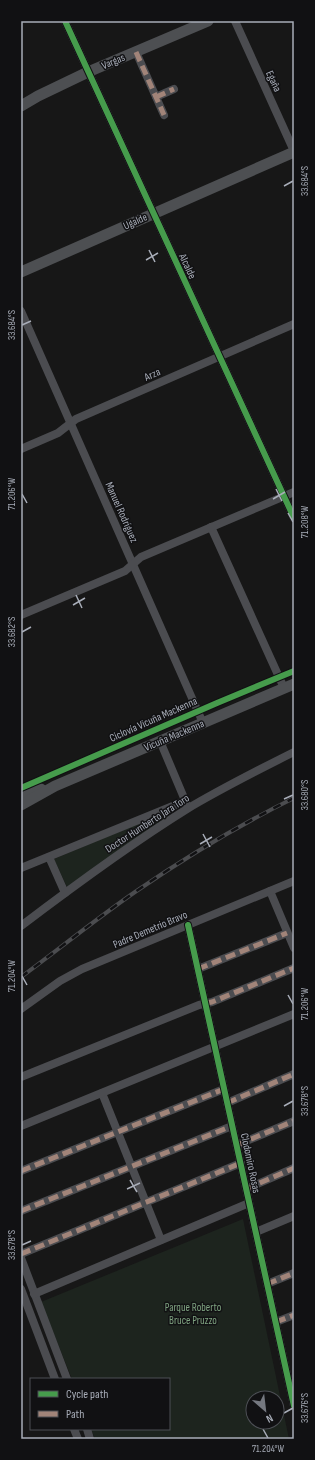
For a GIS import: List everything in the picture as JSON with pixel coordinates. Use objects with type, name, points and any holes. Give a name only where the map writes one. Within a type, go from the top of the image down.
[{"type":"main road","name":"Vargas","points":[[21,106],[38,96],[88,72],[208,21]]},
{"type":"main road","name":"Ugalde","points":[[21,272],[294,152]]},
{"type":"main road","name":"Vicuña Mackenna","points":[[21,805],[55,786],[289,686]]},
{"type":"main road","name":"Vicuña Mackenna","points":[[21,795],[55,786]]},
{"type":"street","name":"Alcalde","points":[[65,21],[294,518]]},
{"type":"street","name":"Egaña","points":[[235,21],[294,152]]},
{"type":"street","points":[[136,52],[164,114]]},
{"type":"street","points":[[156,97],[174,89]]},
{"type":"street","name":"Manuel Rodríguez","points":[[21,311],[203,723]]},
{"type":"street","name":"Arza","points":[[21,449],[58,433],[76,419],[294,324]]},
{"type":"street","points":[[21,615],[125,571],[141,556],[294,492]]},
{"type":"street","points":[[212,527],[289,686]]},
{"type":"street","points":[[21,868],[187,804],[160,741]]},
{"type":"street","name":"Doctor Humberto Jara Toro","points":[[21,926],[187,804],[294,752]]},
{"type":"street","points":[[48,857],[65,893]]},
{"type":"street","name":"Padre Demetrio Bravo","points":[[21,1009],[71,975],[294,881]]},
{"type":"street","points":[[270,890],[294,948]]},
{"type":"street","name":"Clodomiro Rosas","points":[[188,925],[294,1405]]},
{"type":"street","points":[[198,969],[288,933]]},
{"type":"street","points":[[21,1077],[294,968]]},
{"type":"street","points":[[21,1126],[294,1014]]},
{"type":"street","points":[[227,1103],[294,1074]]},
{"type":"street","points":[[21,1171],[224,1089]]},
{"type":"street","points":[[102,1093],[161,1240]]},
{"type":"street","points":[[237,1145],[294,1121]]},
{"type":"street","points":[[21,1211],[232,1126]]},
{"type":"street","points":[[21,1254],[241,1163]]},
{"type":"street","points":[[246,1189],[294,1168]]},
{"type":"street","points":[[34,1294],[249,1203]]},
{"type":"street","points":[[256,1232],[294,1216]]},
{"type":"street","points":[[21,1258],[67,1378]]},
{"type":"street","points":[[267,1284],[294,1273]]},
{"type":"street","points":[[21,1289],[55,1378]]},
{"type":"street","points":[[276,1322],[294,1315]]},
{"type":"street","points":[[285,1365],[294,1362]]},
{"type":"green space","points":[[167,811],[170,816],[67,887],[54,859]]},
{"type":"green space","name":"Parque Roberto Bruce Pruzzo","points":[[243,1219],[279,1390],[245,1390],[245,1430],[285,1430],[285,1420],[289,1439],[95,1439],[91,1430],[170,1430],[170,1378],[72,1378],[41,1302]]},
{"type":"railway","points":[[21,977],[154,879],[233,830],[294,798]]},
{"type":"marked path","points":[[136,52],[164,115]]},
{"type":"marked path","points":[[156,97],[174,89]]},
{"type":"marked path","points":[[198,969],[287,933]]},
{"type":"marked path","points":[[206,1003],[212,1002],[294,968]]},
{"type":"marked path","points":[[227,1103],[294,1074]]},
{"type":"marked path","points":[[21,1171],[224,1089]]},
{"type":"marked path","points":[[237,1145],[294,1121]]},
{"type":"marked path","points":[[21,1211],[232,1126]]},
{"type":"marked path","points":[[21,1254],[241,1163]]},
{"type":"marked path","points":[[246,1189],[294,1168]]},
{"type":"marked path","points":[[267,1284],[294,1273]]},
{"type":"marked path","points":[[276,1322],[294,1315]]},
{"type":"cycle path","points":[[65,21],[294,518]]},
{"type":"cycle path","name":"Ciclovía Vicuña Mackenna","points":[[21,788],[294,671]]},
{"type":"cycle path","points":[[188,925],[294,1406]]}]
